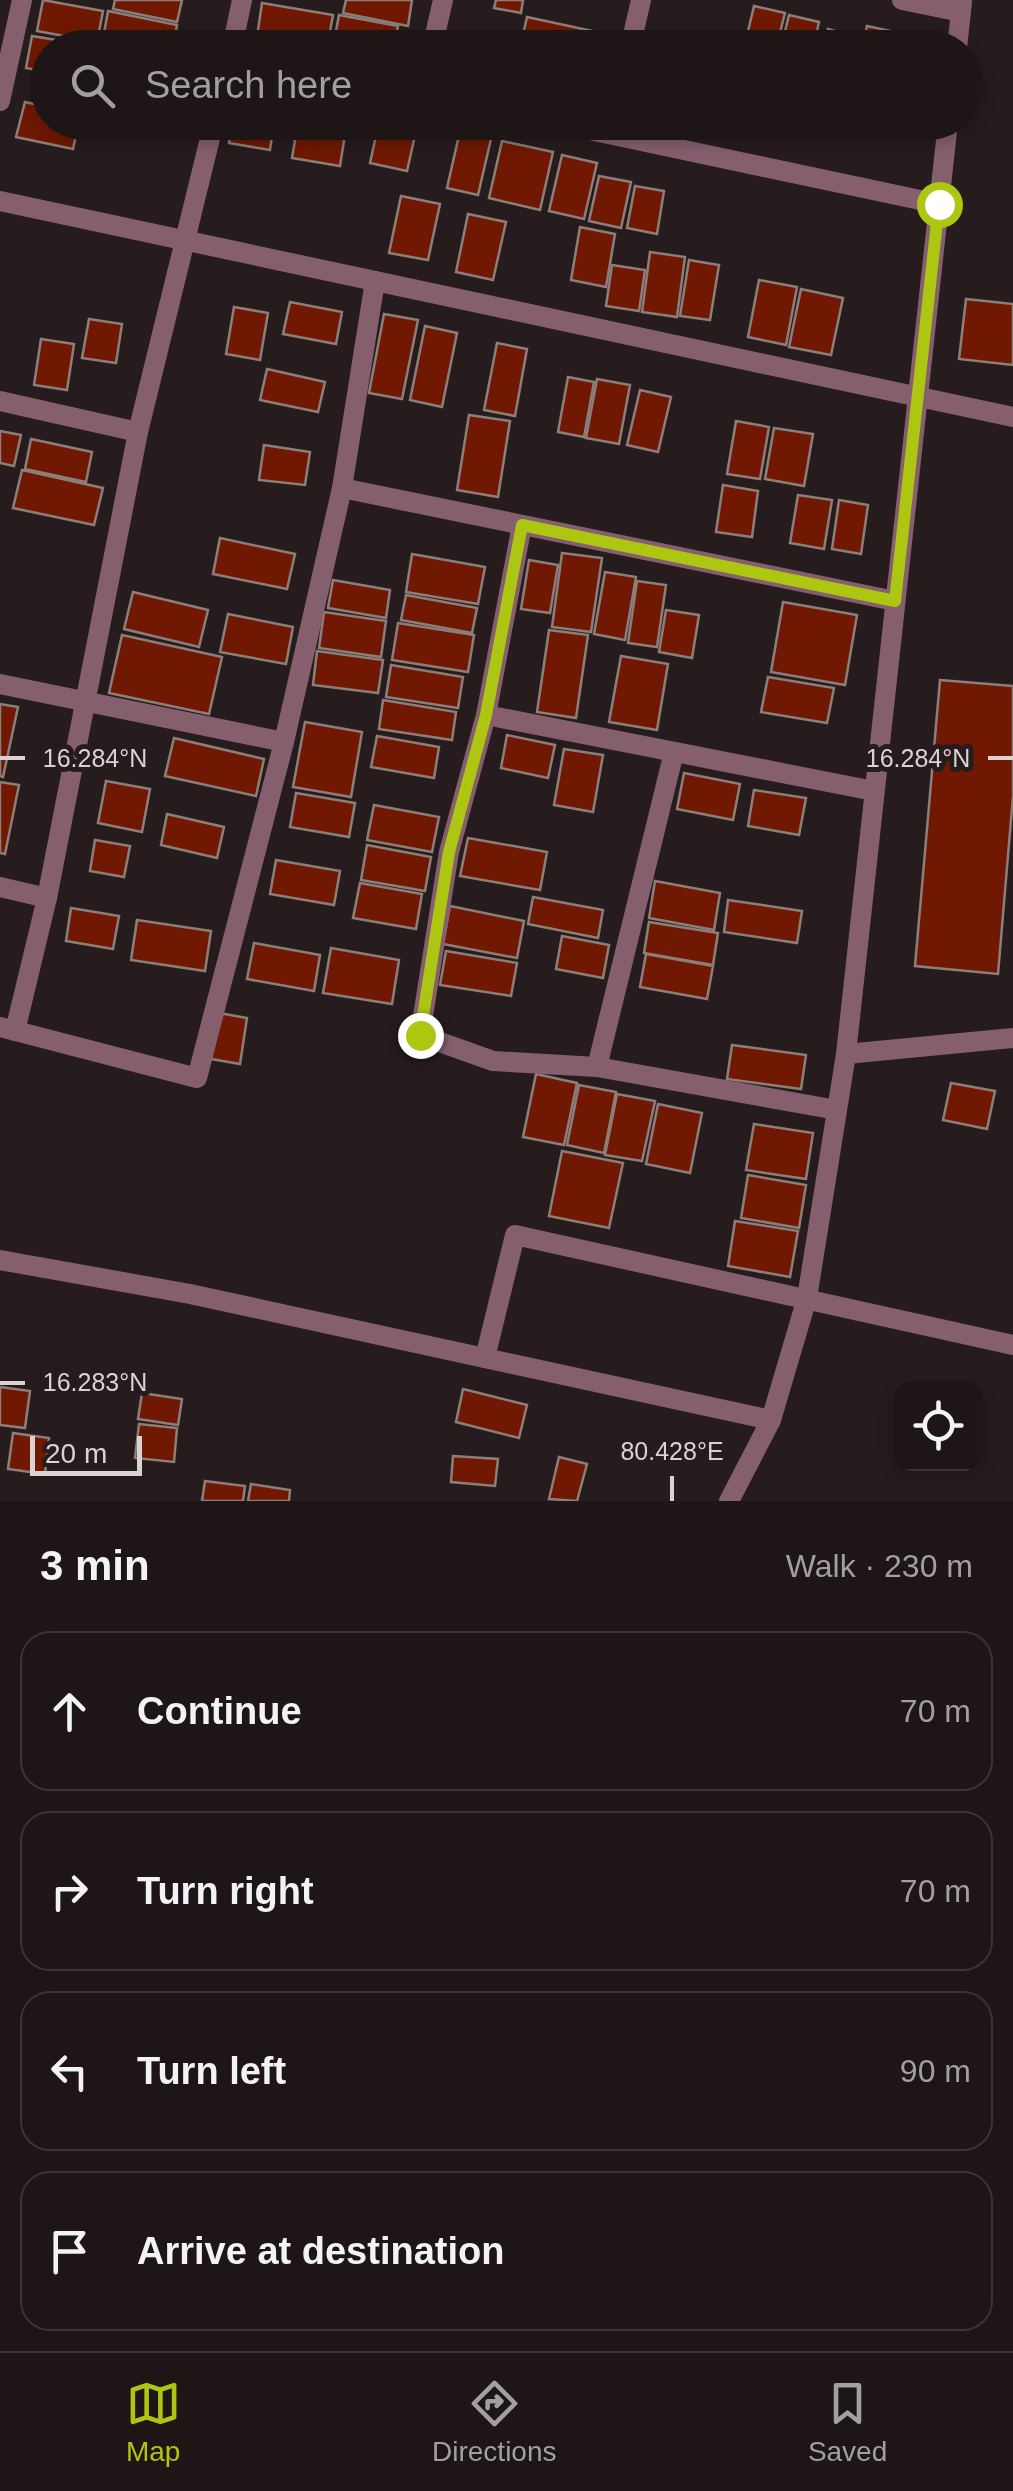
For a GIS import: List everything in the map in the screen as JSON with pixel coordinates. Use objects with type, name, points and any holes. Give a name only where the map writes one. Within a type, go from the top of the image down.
[{"type":"street","points":[[0,102],[22,0]]},
{"type":"street","points":[[236,30],[242,0]]},
{"type":"street","points":[[436,30],[443,0]]},
{"type":"street","points":[[634,30],[641,0]]},
{"type":"street","points":[[902,0],[962,6]]},
{"type":"street","points":[[210,140],[138,432],[47,898],[8,1029],[197,1078],[284,742],[342,488],[375,281]]},
{"type":"street","points":[[661,140],[939,204]]},
{"type":"street","points":[[729,1501],[771,1420],[807,1298],[846,1054],[946,140]]},
{"type":"street","points":[[0,201],[1013,417]]},
{"type":"street","points":[[0,401],[138,432]]},
{"type":"street","points":[[342,488],[895,601]]},
{"type":"street","points":[[522,525],[486,715],[449,852],[420,1035],[493,1062],[598,1067],[837,1110]]},
{"type":"street","points":[[0,684],[284,742]]},
{"type":"street","points":[[486,715],[874,791]]},
{"type":"street","points":[[598,1067],[674,752]]},
{"type":"street","points":[[0,887],[47,898]]},
{"type":"street","points":[[846,1054],[1013,1038]]},
{"type":"street","points":[[484,1358],[515,1235],[1013,1345]]},
{"type":"street","points":[[0,1260],[190,1294],[771,1420]]},
{"type":"building","points":[[43,0],[103,11],[99,30],[37,30]]},
{"type":"building","points":[[115,0],[182,0],[177,22],[113,9]]},
{"type":"building","points":[[346,0],[412,0],[408,26],[343,13]]},
{"type":"building","points":[[496,0],[523,0],[521,13],[494,8]]},
{"type":"building","points":[[262,3],[333,15],[330,30],[258,30]]},
{"type":"building","points":[[754,6],[785,13],[781,30],[748,30]]},
{"type":"building","points":[[108,11],[177,25],[176,30],[105,30]]},
{"type":"building","points":[[339,15],[398,26],[397,30],[336,30]]},
{"type":"building","points":[[789,15],[819,22],[817,30],[785,30]]},
{"type":"building","points":[[527,17],[588,30],[524,30]]},
{"type":"building","points":[[25,102],[30,103],[30,140],[16,137]]},
{"type":"building","points":[[30,140],[75,140],[73,149]]},
{"type":"building","points":[[229,140],[271,140],[270,150],[229,143]]},
{"type":"building","points":[[295,140],[344,140],[340,166],[292,158]]},
{"type":"building","points":[[375,140],[414,140],[407,171],[370,163]]},
{"type":"building","points":[[458,140],[491,140],[478,195],[447,188]]},
{"type":"building","points":[[502,141],[553,152],[540,210],[489,198]]},
{"type":"building","points":[[562,155],[597,163],[584,219],[549,211]]},
{"type":"building","points":[[599,176],[631,182],[621,228],[589,221]]},
{"type":"building","points":[[635,186],[664,191],[657,234],[627,228]]},
{"type":"building","points":[[401,196],[440,204],[428,260],[389,253]]},
{"type":"building","points":[[468,214],[506,222],[493,280],[456,272]]},
{"type":"building","points":[[580,227],[615,234],[606,287],[571,280]]},
{"type":"building","points":[[650,252],[685,257],[677,317],[642,312]]},
{"type":"building","points":[[689,260],[719,265],[710,320],[680,316]]},
{"type":"building","points":[[612,265],[645,270],[639,311],[606,306]]},
{"type":"building","points":[[759,280],[797,287],[786,345],[748,337]]},
{"type":"building","points":[[801,289],[843,298],[831,355],[789,347]]},
{"type":"building","points":[[966,299],[1013,304],[1013,365],[959,359]]},
{"type":"building","points":[[290,302],[342,312],[336,344],[283,334]]},
{"type":"building","points":[[234,307],[268,313],[260,360],[226,354]]},
{"type":"building","points":[[384,314],[418,320],[402,399],[369,393]]},
{"type":"building","points":[[89,319],[122,324],[116,363],[82,358]]},
{"type":"building","points":[[425,326],[457,333],[442,407],[410,400]]},
{"type":"building","points":[[41,339],[74,344],[67,390],[34,385]]},
{"type":"building","points":[[497,343],[527,349],[515,416],[484,410]]},
{"type":"building","points":[[267,369],[325,382],[318,412],[260,400]]},
{"type":"building","points":[[568,377],[594,382],[584,437],[558,432]]},
{"type":"building","points":[[597,379],[630,385],[619,444],[586,438]]},
{"type":"building","points":[[640,390],[671,397],[658,452],[627,445]]},
{"type":"building","points":[[469,415],[510,421],[498,497],[457,490]]},
{"type":"building","points":[[736,421],[769,427],[760,479],[727,474]]},
{"type":"building","points":[[774,428],[813,434],[804,486],[765,479]]},
{"type":"building","points":[[0,431],[21,435],[14,466],[0,463]]},
{"type":"building","points":[[31,439],[92,452],[86,482],[25,469]]},
{"type":"building","points":[[264,445],[310,452],[305,485],[259,480]]},
{"type":"building","points":[[22,470],[103,488],[94,525],[13,508]]},
{"type":"building","points":[[723,485],[758,491],[752,537],[716,532]]},
{"type":"building","points":[[798,495],[832,500],[824,549],[790,543]]},
{"type":"building","points":[[839,500],[868,505],[861,554],[832,549]]},
{"type":"building","points":[[220,538],[295,554],[287,589],[213,574]]},
{"type":"building","points":[[562,553],[602,558],[591,632],[552,627]]},
{"type":"building","points":[[412,554],[485,567],[478,604],[406,592]]},
{"type":"building","points":[[529,560],[558,565],[550,613],[521,609]]},
{"type":"building","points":[[605,572],[636,577],[625,640],[594,634]]},
{"type":"building","points":[[333,580],[390,590],[386,618],[328,608]]},
{"type":"building","points":[[637,581],[666,585],[657,647],[628,643]]},
{"type":"building","points":[[133,592],[208,610],[199,647],[124,629]]},
{"type":"building","points":[[406,595],[477,608],[472,633],[401,620]]},
{"type":"building","points":[[783,602],[857,615],[845,685],[771,672]]},
{"type":"building","points":[[666,610],[699,615],[692,658],[659,652]]},
{"type":"building","points":[[324,612],[386,621],[381,657],[319,648]]},
{"type":"building","points":[[228,614],[293,627],[286,664],[220,652]]},
{"type":"building","points":[[398,623],[474,635],[468,672],[392,660]]},
{"type":"building","points":[[549,630],[588,635],[576,718],[537,712]]},
{"type":"building","points":[[122,635],[222,657],[209,714],[109,693]]},
{"type":"building","points":[[317,651],[383,660],[378,693],[313,685]]},
{"type":"building","points":[[621,656],[668,664],[657,730],[609,722]]},
{"type":"building","points":[[391,665],[463,677],[458,708],[386,697]]},
{"type":"building","points":[[768,677],[834,688],[827,723],[761,712]]},
{"type":"building","points":[[940,680],[1013,686],[1013,796],[998,974],[915,966]]},
{"type":"building","points":[[383,700],[456,712],[452,740],[379,729]]},
{"type":"building","points":[[0,704],[18,707],[3,777],[0,776]]},
{"type":"building","points":[[305,722],[362,732],[351,797],[293,787]]},
{"type":"building","points":[[507,735],[555,745],[548,778],[501,768]]},
{"type":"building","points":[[377,736],[439,747],[434,778],[371,767]]},
{"type":"building","points":[[174,738],[264,759],[256,796],[165,776]]},
{"type":"building","points":[[564,749],[603,755],[593,812],[554,805]]},
{"type":"building","points":[[684,773],[740,784],[733,820],[677,809]]},
{"type":"building","points":[[106,781],[150,789],[142,832],[98,823]]},
{"type":"building","points":[[0,782],[19,785],[5,854],[0,853]]},
{"type":"building","points":[[754,790],[806,798],[799,835],[748,826]]},
{"type":"building","points":[[296,793],[355,803],[349,837],[290,827]]},
{"type":"building","points":[[374,805],[439,817],[432,852],[367,840]]},
{"type":"building","points":[[167,814],[224,827],[217,858],[161,845]]},
{"type":"building","points":[[468,838],[547,852],[540,890],[460,876]]},
{"type":"building","points":[[95,840],[130,846],[124,877],[90,871]]},
{"type":"building","points":[[367,845],[431,857],[425,891],[361,880]]},
{"type":"building","points":[[276,860],[340,871],[334,905],[270,894]]},
{"type":"building","points":[[655,881],[720,893],[714,930],[649,918]]},
{"type":"building","points":[[360,883],[422,894],[416,929],[353,918]]},
{"type":"building","points":[[533,897],[603,910],[598,938],[528,924]]},
{"type":"building","points":[[728,900],[802,911],[797,943],[724,932]]},
{"type":"building","points":[[450,906],[524,921],[517,958],[443,944]]},
{"type":"building","points":[[71,908],[119,916],[113,949],[66,941]]},
{"type":"building","points":[[137,920],[211,931],[205,971],[131,960]]},
{"type":"building","points":[[649,922],[718,933],[713,965],[644,953]]},
{"type":"building","points":[[562,936],[609,945],[603,978],[556,969]]},
{"type":"building","points":[[254,943],[320,955],[314,991],[247,979]]},
{"type":"building","points":[[331,948],[399,960],[392,1004],[323,993]]},
{"type":"building","points":[[446,951],[517,963],[511,996],[440,985]]},
{"type":"building","points":[[646,954],[713,966],[707,999],[640,987]]},
{"type":"building","points":[[219,1013],[247,1018],[240,1064],[211,1059]]},
{"type":"building","points":[[732,1045],[806,1055],[801,1089],[727,1079]]},
{"type":"building","points":[[536,1074],[577,1083],[564,1145],[523,1137]]},
{"type":"building","points":[[951,1083],[995,1091],[987,1129],[943,1120]]},
{"type":"building","points":[[579,1085],[616,1092],[604,1153],[567,1145]]},
{"type":"building","points":[[617,1094],[655,1101],[642,1161],[605,1155]]},
{"type":"building","points":[[658,1104],[702,1113],[690,1173],[646,1164]]},
{"type":"building","points":[[754,1124],[813,1133],[806,1179],[746,1170]]},
{"type":"building","points":[[562,1151],[623,1163],[609,1228],[549,1216]]},
{"type":"building","points":[[748,1175],[806,1185],[799,1228],[741,1218]]},
{"type":"building","points":[[735,1221],[798,1231],[790,1277],[728,1266]]},
{"type":"building","points":[[0,1387],[30,1391],[25,1428],[0,1425]]},
{"type":"building","points":[[463,1389],[527,1405],[519,1438],[456,1422]]},
{"type":"building","points":[[142,1393],[182,1399],[178,1425],[138,1419]]},
{"type":"building","points":[[139,1424],[177,1428],[174,1462],[135,1458]]},
{"type":"building","points":[[13,1433],[49,1438],[45,1474],[8,1469]]},
{"type":"building","points":[[453,1456],[498,1459],[495,1486],[451,1482]]},
{"type":"building","points":[[559,1457],[587,1464],[577,1501],[549,1499]]},
{"type":"building","points":[[205,1481],[245,1486],[243,1501],[202,1501]]},
{"type":"building","points":[[251,1484],[290,1490],[289,1501],[248,1501]]},
{"type":"route","points":[[420,1035],[449,852],[486,715],[522,525],[895,601],[939,204]]}]
